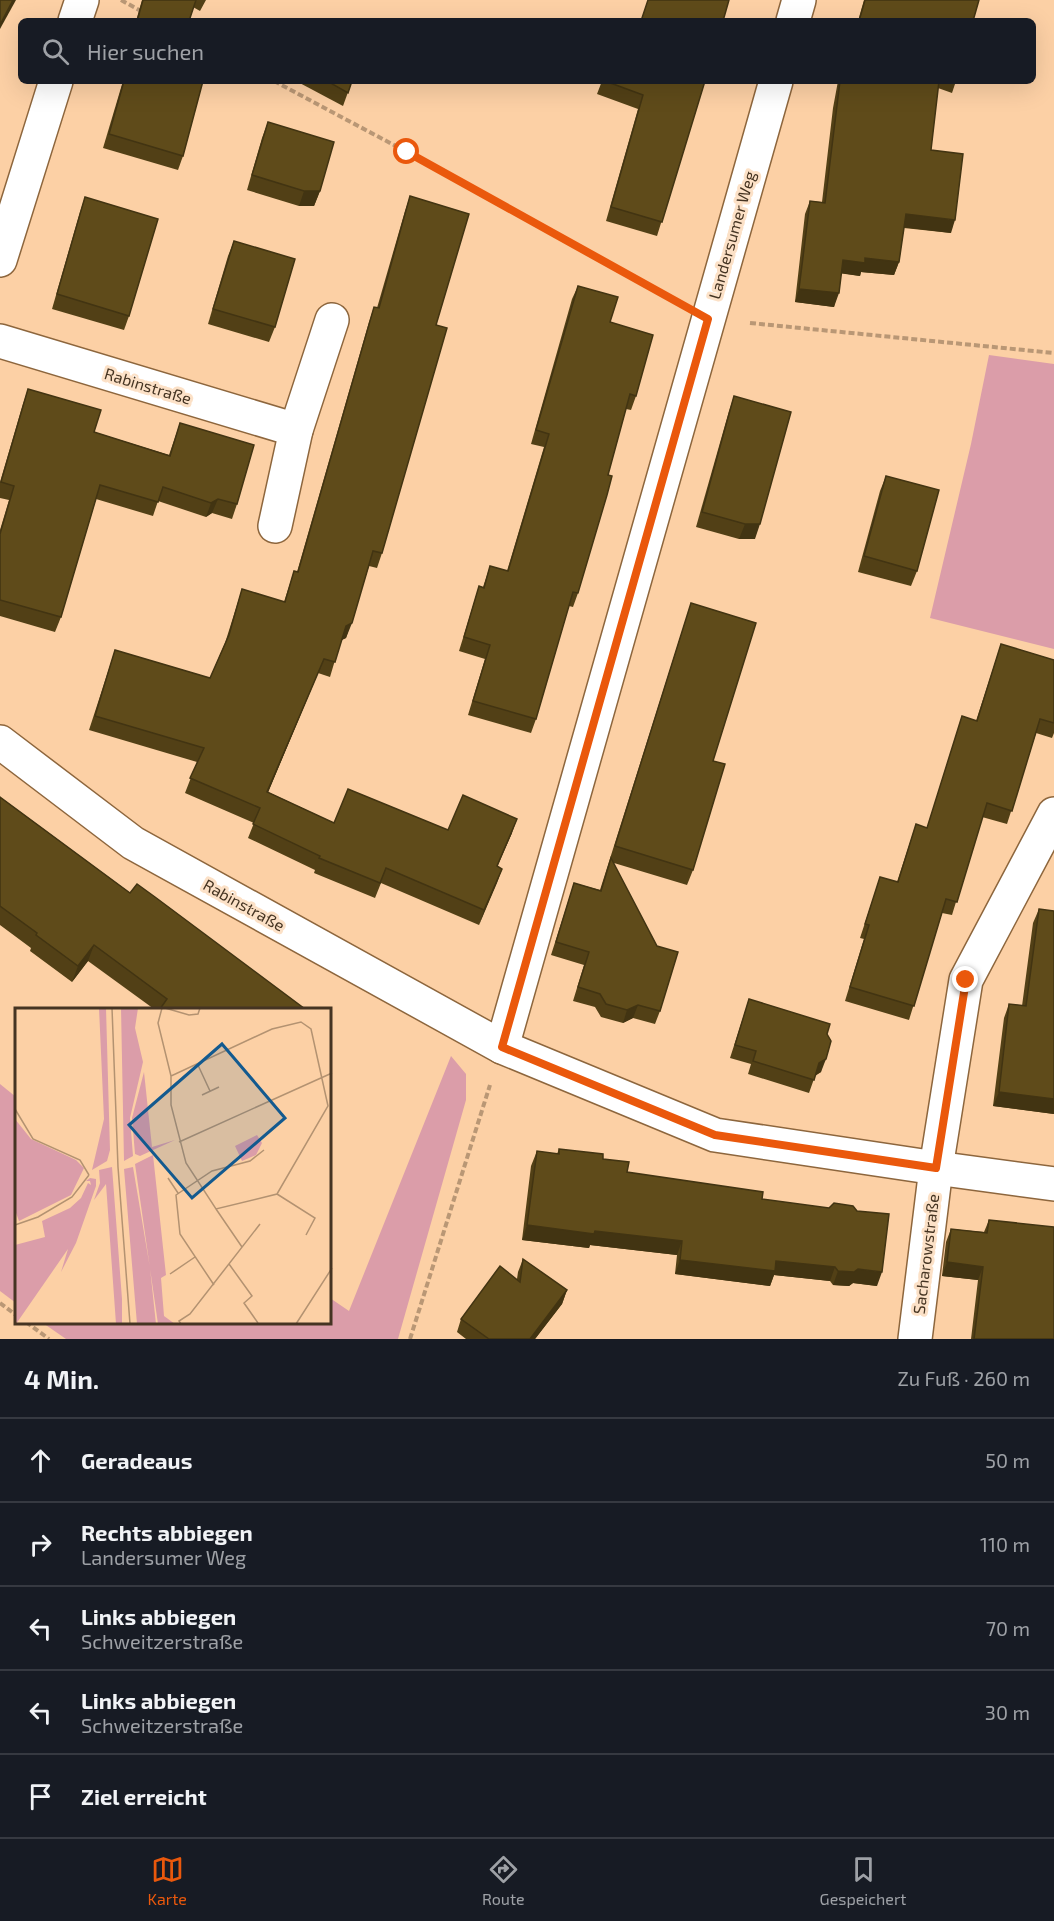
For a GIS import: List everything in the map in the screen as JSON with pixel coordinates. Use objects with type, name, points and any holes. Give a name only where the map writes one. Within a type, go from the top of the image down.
[{"type":"street","points":[[76,18],[82,0]]},
{"type":"street","points":[[794,18],[799,0]]},
{"type":"street","points":[[0,260],[55,84]]},
{"type":"street","name":"Landersumer Weg","points":[[502,1047],[775,84]]},
{"type":"street","points":[[275,526],[296,430],[332,320]]},
{"type":"street","name":"Rabinstraße","points":[[0,341],[296,430]]},
{"type":"street","name":"Rabinstraße","points":[[0,742],[133,843],[502,1047],[715,1135],[1054,1184]]},
{"type":"street","name":"Sacharowstraße","points":[[915,1339],[936,1168],[966,980],[1054,814]]},
{"type":"path","points":[[121,0],[151,16]]},
{"type":"path","points":[[280,84],[708,319],[1054,353]]},
{"type":"path","points":[[410,1339],[502,1047]]},
{"type":"path","points":[[0,1303],[15,1314]]},
{"type":"path","points":[[27,1324],[49,1339]]},
{"type":"shaded area","points":[[989,355],[1054,364],[1054,649],[930,618],[971,444]]},
{"type":"shaded area","points":[[451,1056],[466,1074],[466,1100],[398,1339],[66,1339],[44,1324],[332,1324],[332,1299],[349,1311]]},
{"type":"shaded area","points":[[0,1084],[15,1096],[15,1302],[0,1291]]},
{"type":"building","points":[[0,0],[13,0],[0,25]]},
{"type":"building","points":[[143,0],[196,0],[190,18],[138,18]]},
{"type":"building","points":[[648,0],[729,0],[724,18],[642,18]]},
{"type":"building","points":[[865,0],[979,0],[974,18],[860,18]]},
{"type":"building","points":[[123,84],[202,84],[183,156],[109,134]]},
{"type":"building","points":[[332,84],[351,84],[348,93]]},
{"type":"building","points":[[613,84],[704,84],[662,222],[611,207],[643,95]]},
{"type":"building","points":[[840,84],[939,84],[931,150],[963,154],[955,220],[906,214],[899,262],[865,258],[865,263],[843,260],[839,293],[799,289],[810,201],[825,203]]},
{"type":"building","points":[[268,122],[334,142],[320,191],[304,191],[252,175]]},
{"type":"building","points":[[410,196],[469,214],[436,325],[447,328],[382,553],[373,551],[352,623],[346,626],[335,662],[324,659],[267,792],[334,823],[348,789],[448,830],[463,795],[517,819],[497,866],[502,869],[484,910],[386,868],[380,883],[319,858],[320,856],[253,824],[260,808],[190,778],[204,748],[95,716],[115,650],[210,678],[229,635],[242,589],[285,602],[294,571],[298,572],[374,307],[379,308]]},
{"type":"building","points":[[85,197],[158,219],[129,316],[57,294]]},
{"type":"building","points":[[234,241],[295,259],[275,327],[213,309]]},
{"type":"building","points":[[578,286],[618,297],[610,322],[653,335],[636,396],[630,394],[608,475],[612,476],[607,495],[578,593],[573,592],[536,719],[473,701],[490,645],[464,637],[479,586],[484,588],[490,566],[508,571],[549,434],[536,430]]},
{"type":"building","points":[[28,389],[101,410],[94,432],[170,456],[180,423],[254,445],[237,504],[218,499],[211,503],[163,487],[158,502],[100,485],[61,617],[0,600],[0,534],[14,486],[1,482]]},
{"type":"building","points":[[734,396],[791,412],[760,524],[745,524],[702,512]]},
{"type":"building","points":[[886,476],[939,490],[917,571],[864,556]]},
{"type":"building","points":[[691,603],[756,623],[713,761],[725,764],[693,870],[615,846]]},
{"type":"building","points":[[1001,644],[1054,660],[1054,723],[1040,719],[1012,811],[987,803],[957,902],[946,899],[914,1006],[850,987],[869,925],[865,924],[880,877],[898,882],[916,824],[927,828],[962,716],[977,721]]},
{"type":"building","points":[[0,797],[130,893],[137,884],[304,1008],[161,1008],[167,999],[94,945],[78,966],[0,906]]},
{"type":"building","points":[[611,858],[657,946],[678,952],[660,1011],[638,1005],[627,1010],[606,1004],[600,994],[578,987],[589,952],[556,942],[574,883],[601,891]]},
{"type":"building","points":[[1039,909],[1054,911],[1054,1099],[999,1092],[1009,1004],[1026,1006]]},
{"type":"building","points":[[749,999],[830,1024],[827,1034],[831,1041],[826,1059],[819,1063],[814,1080],[753,1061],[756,1051],[735,1045]]},
{"type":"building","points":[[559,1149],[603,1154],[603,1159],[629,1162],[627,1172],[763,1192],[762,1199],[829,1208],[834,1203],[853,1206],[857,1211],[889,1214],[882,1272],[858,1269],[854,1272],[838,1271],[835,1267],[776,1261],[775,1271],[680,1260],[682,1241],[595,1231],[594,1234],[527,1225],[537,1151],[559,1154]]},
{"type":"building","points":[[989,1220],[1054,1227],[1054,1339],[974,1339],[983,1267],[947,1262],[951,1229],[987,1233]]},
{"type":"building","points":[[523,1259],[567,1290],[530,1339],[489,1339],[461,1319],[500,1266],[520,1282]]},
{"type":"route","points":[[407,152],[708,319],[502,1047],[715,1135],[936,1168],[966,980]]}]
